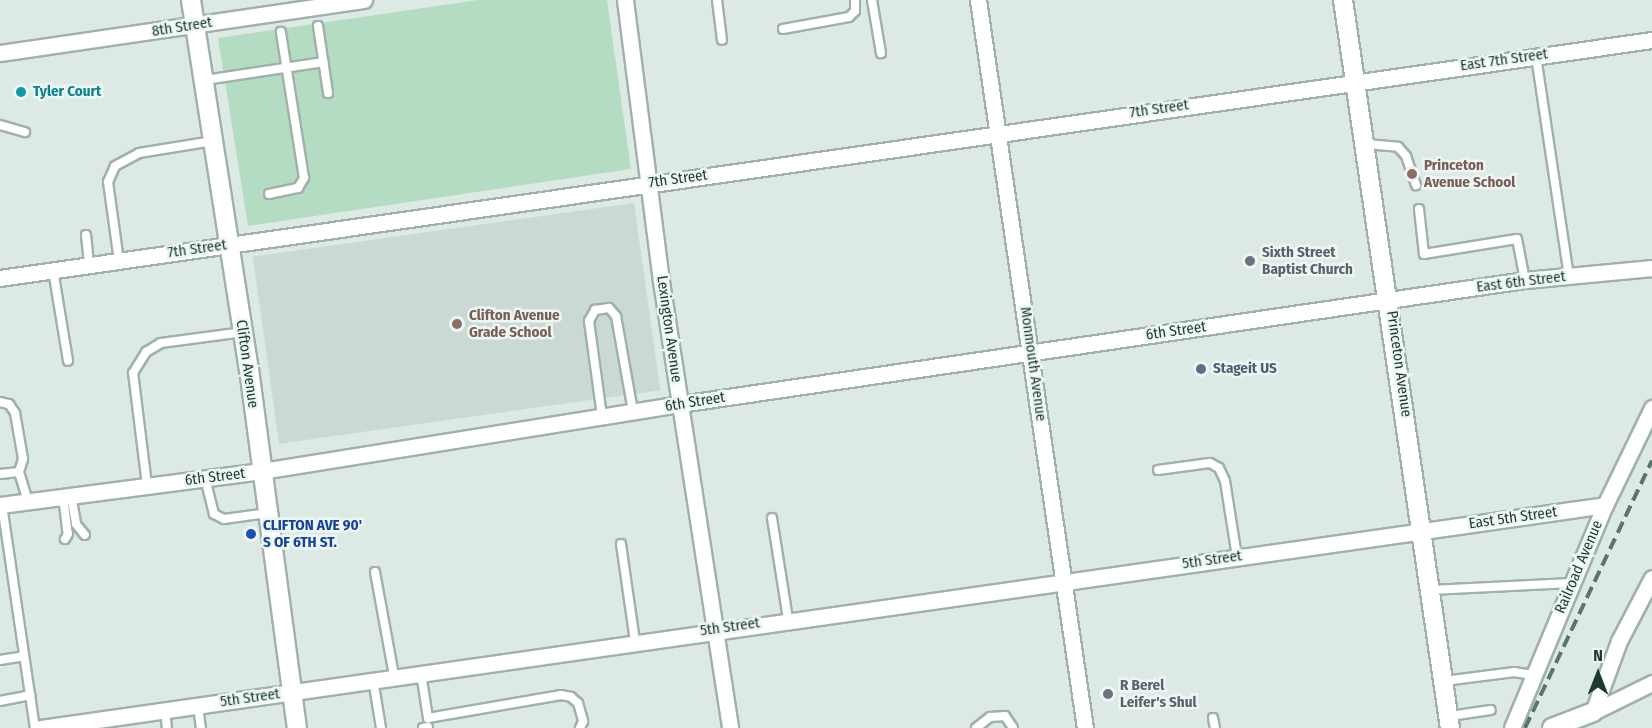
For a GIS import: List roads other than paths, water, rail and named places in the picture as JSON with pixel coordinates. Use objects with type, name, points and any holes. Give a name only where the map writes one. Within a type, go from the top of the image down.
[{"type":"street","name":"Clifton Avenue","points":[[191,0],[243,332],[297,728]]},
{"type":"street","name":"8th Street","points":[[0,53],[195,25],[316,4],[364,0]]},
{"type":"street","name":"Lexington Avenue","points":[[625,0],[680,404],[730,728]]},
{"type":"street","name":"Monmouth Avenue","points":[[978,0],[1085,728]]},
{"type":"street","name":"Princeton Avenue","points":[[1343,0],[1390,300],[1428,590],[1449,722]]},
{"type":"street","name":"East 7th Street","points":[[1356,80],[1652,40]]},
{"type":"street","name":"7th Street","points":[[0,278],[1356,80]]},
{"type":"street","name":"East 6th Street","points":[[1390,300],[1525,280],[1652,268]]},
{"type":"street","name":"6th Street","points":[[1,505],[262,471],[633,411],[1390,300]]},
{"type":"street","name":"Railroad Avenue","points":[[1512,728],[1605,505],[1652,408]]},
{"type":"street","name":"East 5th Street","points":[[1421,531],[1605,505]]},
{"type":"street","name":"5th Street","points":[[41,728],[635,640],[1421,531]]},
{"type":"street","points":[[1583,728],[1593,712],[1619,641],[1652,578]]},
{"type":"street","points":[[1552,728],[1593,712],[1652,682]]},
{"type":"lane","points":[[717,0],[722,40]]},
{"type":"lane","points":[[783,29],[849,16],[855,11],[855,0]]},
{"type":"lane","points":[[872,0],[881,53]]},
{"type":"lane","points":[[318,26],[328,93]]},
{"type":"lane","points":[[269,194],[298,188],[304,178],[281,32]]},
{"type":"lane","points":[[1536,56],[1569,276]]},
{"type":"lane","points":[[203,80],[324,62]]},
{"type":"lane","points":[[0,125],[25,132]]},
{"type":"lane","points":[[119,261],[108,182],[115,166],[139,153],[213,141]]},
{"type":"lane","points":[[1366,144],[1398,147],[1406,156],[1416,185]]},
{"type":"lane","points":[[1419,209],[1424,254],[1517,239],[1525,280]]},
{"type":"lane","points":[[86,235],[89,265]]},
{"type":"lane","points":[[53,270],[68,361]]},
{"type":"lane","points":[[602,416],[589,321],[596,310],[609,308],[616,316],[633,411]]},
{"type":"lane","points":[[147,485],[133,373],[146,352],[161,343],[243,332]]},
{"type":"lane","points":[[0,402],[9,404],[15,412],[23,459],[19,472],[28,501]]},
{"type":"lane","points":[[1158,470],[1210,463],[1219,468],[1225,481],[1237,556]]},
{"type":"lane","points":[[0,474],[19,472]]},
{"type":"lane","points":[[205,478],[214,514],[224,519],[267,513]]},
{"type":"lane","points":[[67,496],[76,524],[85,535]]},
{"type":"lane","points":[[65,539],[68,534],[67,496]]},
{"type":"lane","points":[[1,505],[35,728]]},
{"type":"lane","points":[[772,518],[788,619]]},
{"type":"lane","points":[[621,544],[635,640]]},
{"type":"lane","points":[[375,572],[393,676]]},
{"type":"lane","points":[[1428,590],[1572,583]]},
{"type":"lane","points":[[0,660],[24,656]]},
{"type":"lane","points":[[421,672],[428,718],[428,728],[423,728]]},
{"type":"lane","points":[[1443,681],[1514,672],[1533,675]]},
{"type":"lane","points":[[373,679],[381,728]]},
{"type":"lane","points":[[0,701],[30,696]]},
{"type":"lane","points":[[428,718],[561,696],[571,697],[578,703],[583,721],[580,728]]},
{"type":"lane","points":[[198,705],[201,728]]},
{"type":"lane","points":[[165,710],[167,728]]},
{"type":"lane","points":[[1449,722],[1491,711]]},
{"type":"lane","points":[[976,728],[990,717],[1005,716],[1013,728]]},
{"type":"lane","points":[[1214,718],[1215,728]]},
{"type":"railway","points":[[1525,728],[1652,461]]},
{"type":"place","name":"Tyler Court","points":[[21,92]]},
{"type":"place","name":"Princeton Avenue School","points":[[1412,174]]},
{"type":"place","name":"Sixth Street Baptist Church","points":[[1250,261]]},
{"type":"place","name":"Clifton Avenue Grade School","points":[[457,324]]},
{"type":"place","name":"Stageit US","points":[[1201,369]]},
{"type":"place","name":"CLIFTON AVE 90' S OF 6TH ST.","points":[[251,534]]},
{"type":"place","name":"R Berel Leifer's Shul","points":[[1108,694]]}]
